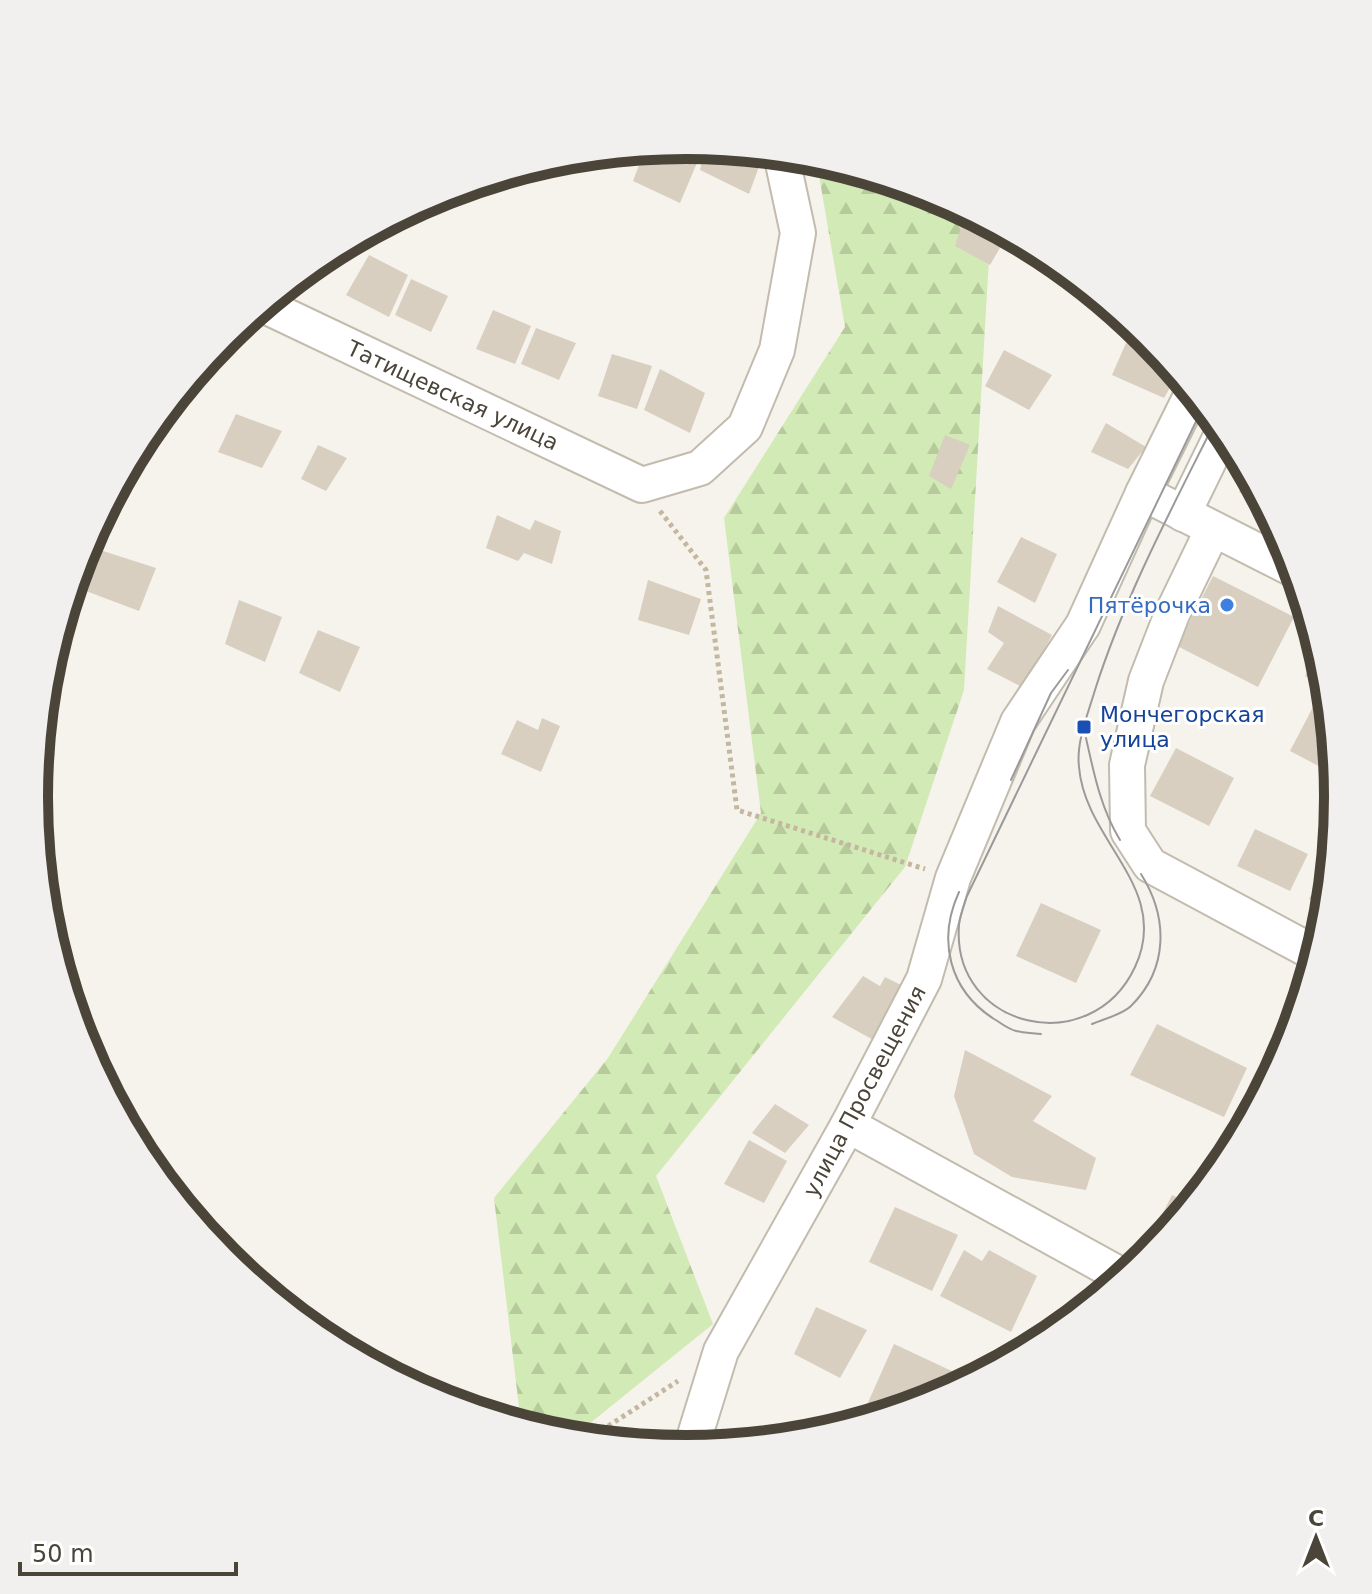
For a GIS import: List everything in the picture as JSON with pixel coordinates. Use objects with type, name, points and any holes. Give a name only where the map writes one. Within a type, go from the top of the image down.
[{"type":"street","points":[[642,485],[700,468],[745,427],[777,350],[798,233],[784,167]]},
{"type":"street","name":"Татищевская улица","points":[[274,310],[642,485]]},
{"type":"street","name":"улица Просвещения","points":[[695,1435],[721,1351],[848,1125],[924,979],[953,878],[1018,722],[1083,625],[1187,403]]},
{"type":"street","points":[[1219,448],[1172,614],[1146,681],[1127,765],[1128,831],[1150,865],[1305,948]]},
{"type":"street","points":[[1143,493],[1278,562]]},
{"type":"street","points":[[848,1125],[1113,1271]]},
{"type":"path","points":[[642,485],[706,570],[737,810],[953,878]]},
{"type":"path","points":[[603,1430],[656,1398],[721,1351]]},
{"type":"green space","points":[[819,173],[891,193],[990,236],[964,690],[905,867],[656,1176],[713,1324],[589,1424],[568,1424],[521,1413],[494,1198],[608,1058],[761,813],[724,518],[845,327]]},
{"type":"building","points":[[698,159],[680,203],[633,181],[641,160]]},
{"type":"building","points":[[702,159],[760,163],[749,194],[700,170]]},
{"type":"building","points":[[963,223],[1003,243],[990,265],[955,246]]},
{"type":"building","points":[[369,255],[408,275],[389,317],[346,295]]},
{"type":"building","points":[[411,279],[448,296],[431,332],[395,315]]},
{"type":"building","points":[[493,310],[531,326],[515,364],[476,349]]},
{"type":"building","points":[[536,328],[576,343],[559,380],[521,364]]},
{"type":"building","points":[[1126,343],[1141,350],[1172,384],[1164,398],[1112,375]]},
{"type":"building","points":[[1004,350],[1052,375],[1029,410],[985,386]]},
{"type":"building","points":[[612,354],[652,366],[637,409],[598,396]]},
{"type":"building","points":[[660,369],[705,393],[690,433],[644,410]]},
{"type":"building","points":[[236,414],[282,431],[262,468],[218,452]]},
{"type":"building","points":[[1106,423],[1146,447],[1128,469],[1091,452]]},
{"type":"building","points":[[945,435],[970,445],[951,489],[929,476]]},
{"type":"building","points":[[318,445],[347,458],[326,491],[301,479]]},
{"type":"building","points":[[1242,485],[1248,496],[1239,492]]},
{"type":"building","points":[[497,515],[530,530],[535,520],[561,531],[552,564],[524,553],[518,561],[486,548]]},
{"type":"building","points":[[1021,537],[1057,554],[1035,603],[997,582]]},
{"type":"building","points":[[100,550],[156,568],[139,611],[86,591]]},
{"type":"building","points":[[1213,576],[1294,617],[1258,687],[1177,646]]},
{"type":"building","points":[[648,580],[701,599],[689,635],[638,620]]},
{"type":"building","points":[[239,600],[282,617],[265,662],[225,644]]},
{"type":"building","points":[[998,606],[1052,635],[1024,688],[987,669],[1004,643],[988,632]]},
{"type":"building","points":[[318,630],[360,647],[340,692],[299,673]]},
{"type":"building","points":[[1310,666],[1313,680],[1305,676]]},
{"type":"building","points":[[1317,700],[1323,769],[1290,751]]},
{"type":"building","points":[[542,718],[560,726],[541,772],[501,754],[517,720],[538,730]]},
{"type":"building","points":[[1176,748],[1234,778],[1209,826],[1150,796]]},
{"type":"building","points":[[1255,829],[1308,854],[1290,891],[1237,866]]},
{"type":"building","points":[[1319,880],[1315,902],[1309,899]]},
{"type":"building","points":[[1041,903],[1101,930],[1076,983],[1016,956]]},
{"type":"building","points":[[863,976],[880,986],[885,977],[907,988],[877,1042],[832,1017]]},
{"type":"building","points":[[1157,1024],[1247,1068],[1224,1117],[1130,1075]]},
{"type":"building","points":[[965,1050],[1052,1096],[1033,1121],[1096,1158],[1086,1190],[1012,1177],[974,1154],[954,1096]]},
{"type":"building","points":[[775,1104],[809,1125],[785,1153],[752,1133]]},
{"type":"building","points":[[749,1140],[787,1161],[764,1203],[724,1184]]},
{"type":"building","points":[[1172,1195],[1181,1199],[1166,1218],[1155,1230]]},
{"type":"building","points":[[895,1207],[958,1235],[932,1291],[869,1262]]},
{"type":"building","points":[[964,1250],[982,1261],[989,1250],[1037,1276],[1011,1332],[940,1296]]},
{"type":"building","points":[[816,1307],[867,1330],[840,1378],[794,1354]]},
{"type":"building","points":[[894,1344],[958,1374],[891,1401],[865,1409]]},
{"type":"tram line","points":[[1198,417],[961,914],[962,961],[977,989],[1000,1009],[1028,1020],[1058,1022],[1088,1015],[1114,996],[1135,967],[1143,939],[1143,913],[1135,889],[1095,819],[1085,794],[1079,767],[1079,748],[1095,690],[1120,621],[1209,434]]},
{"type":"tram line","points":[[1011,780],[1051,693],[1068,670]]},
{"type":"tram line","points":[[1086,738],[1103,804],[1120,840]]},
{"type":"tram line","points":[[1092,1024],[1131,1006],[1143,991],[1158,959],[1160,925],[1150,890],[1141,874]]},
{"type":"tram line","points":[[959,892],[949,928],[951,963],[957,979],[966,994],[994,1019],[1013,1030],[1041,1034]]},
{"type":"place","name":"Пятёрочка","points":[[1227,605]]},
{"type":"place","name":"Мончегорская улица","points":[[1084,727]]}]
